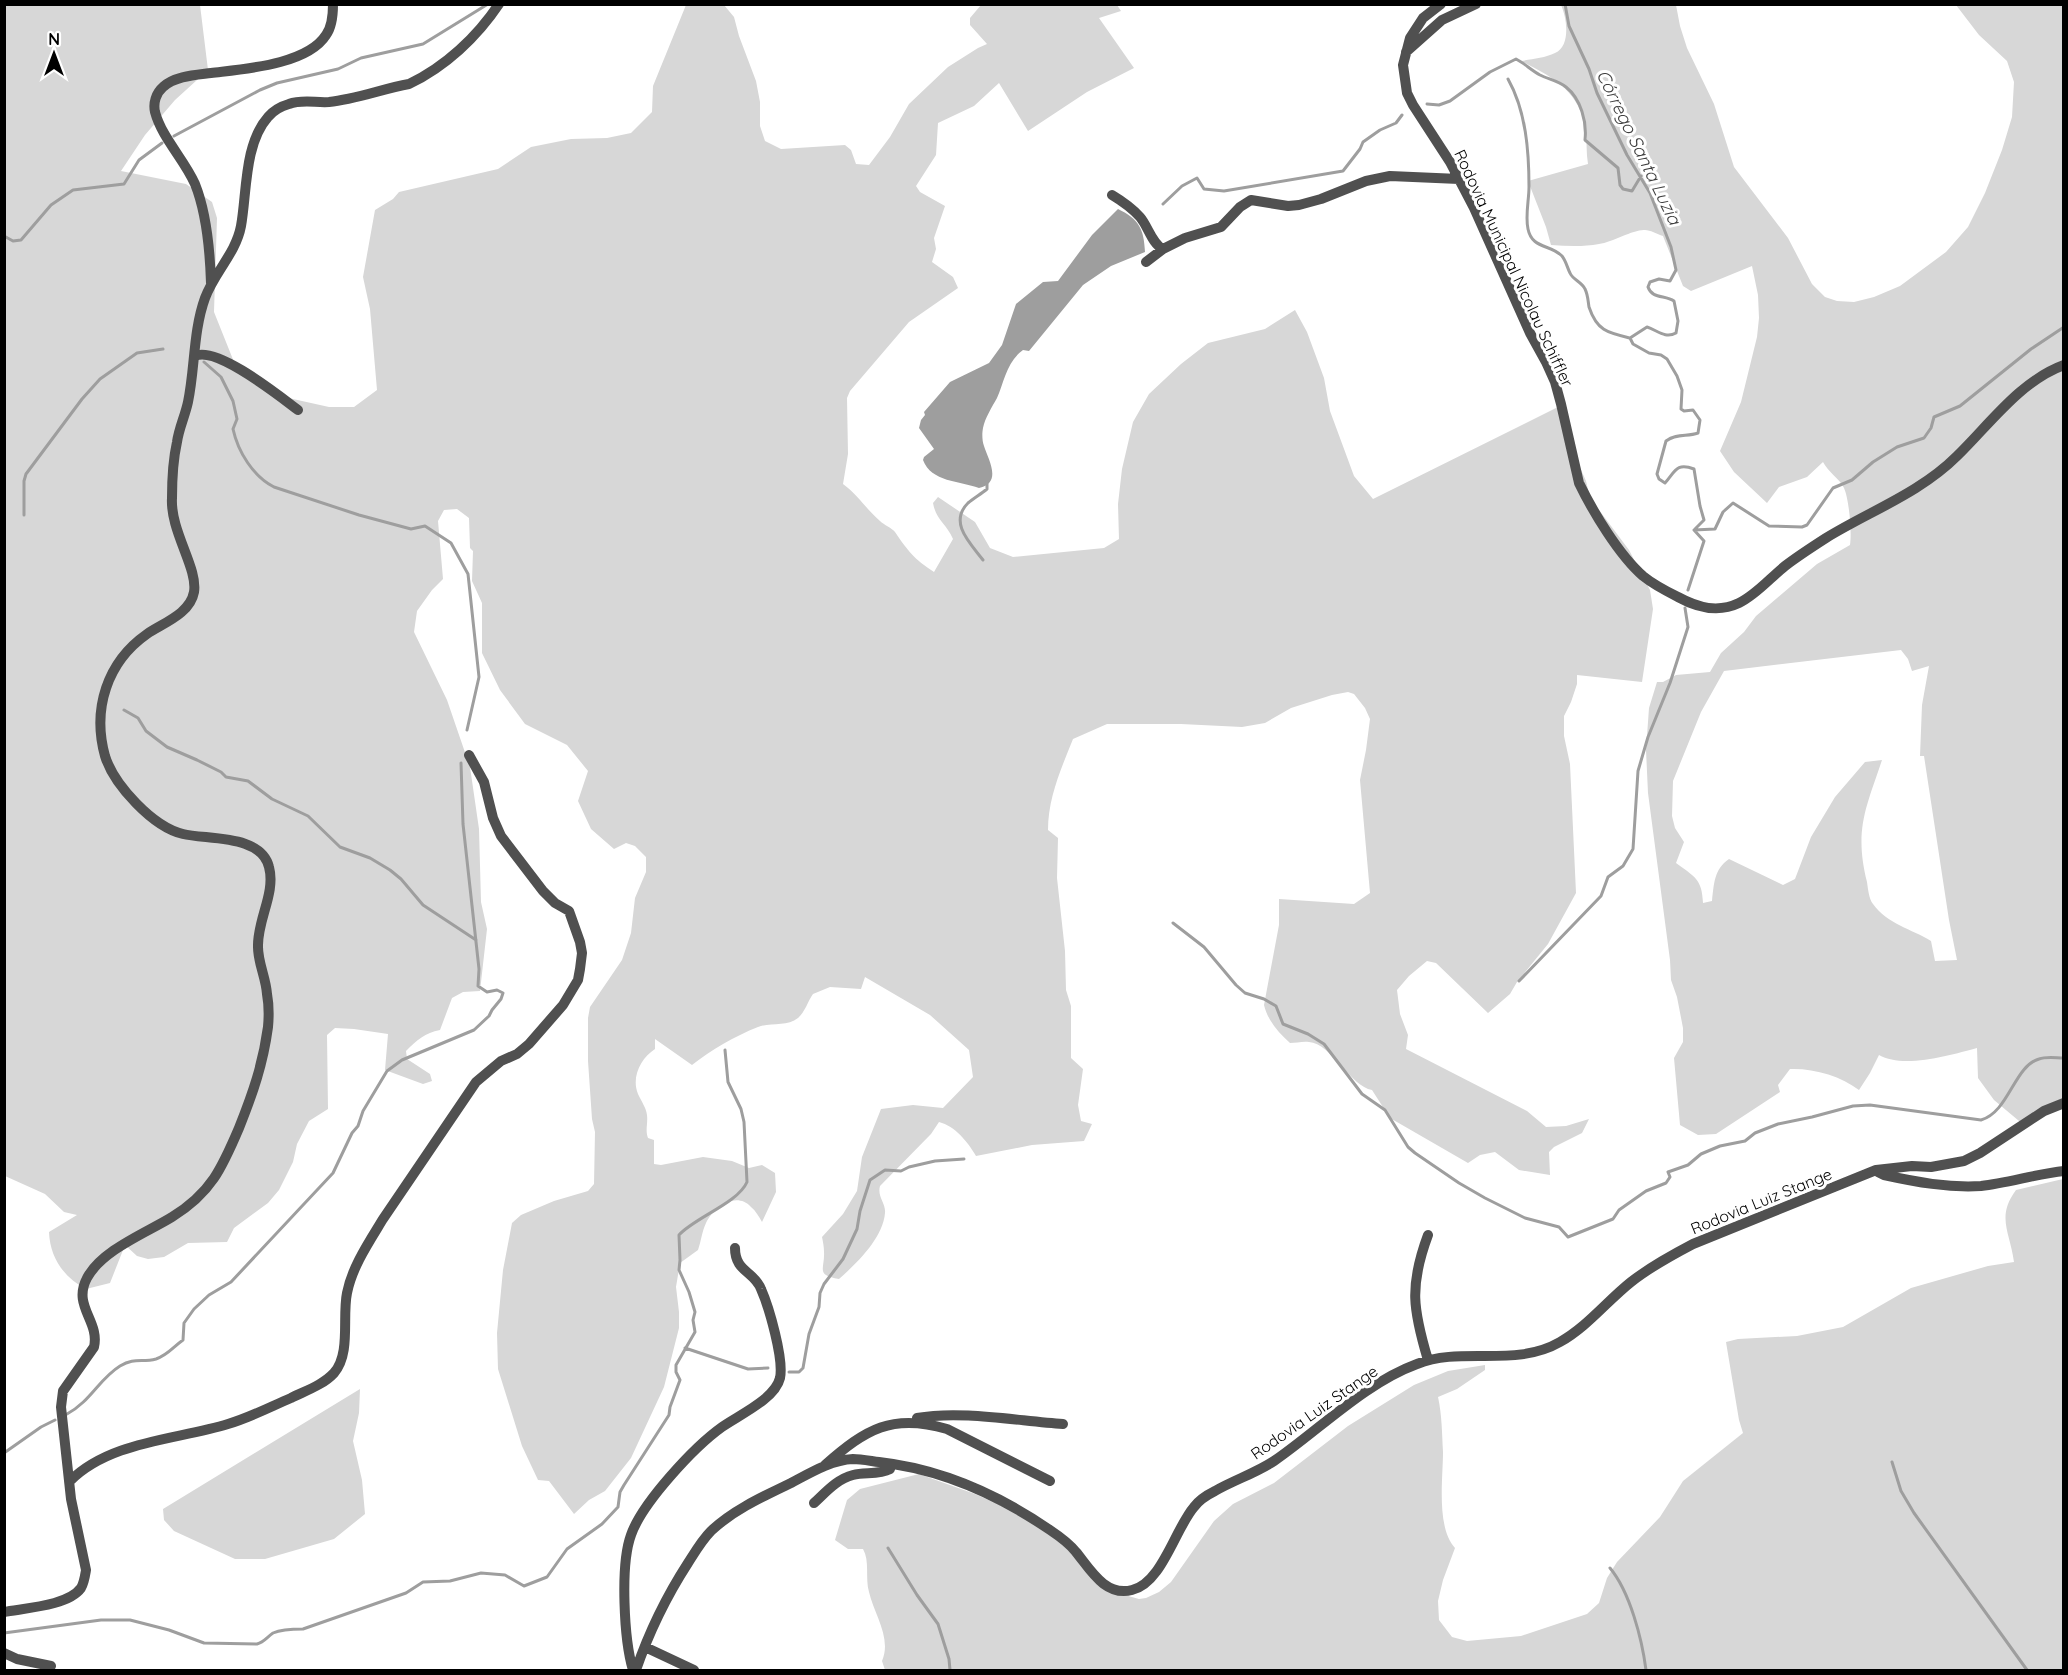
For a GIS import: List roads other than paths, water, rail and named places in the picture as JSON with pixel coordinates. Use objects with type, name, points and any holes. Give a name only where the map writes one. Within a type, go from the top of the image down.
[{"type":"street","points":[[211,283],[210,255],[195,184],[155,114],[156,96],[163,87],[188,76],[263,65],[314,48],[328,33],[333,16],[333,4]]},
{"type":"street","points":[[4,1612],[72,1597],[80,1588],[86,1570],[71,1498],[61,1407],[63,1391],[94,1347],[96,1334],[83,1305],[87,1279],[99,1262],[112,1252],[185,1209],[200,1196],[226,1162],[256,1086],[268,1022],[267,993],[257,950],[270,881],[270,868],[266,860],[259,852],[239,841],[182,834],[157,821],[142,809],[111,772],[101,738],[101,715],[105,689],[114,667],[127,650],[140,639],[183,611],[195,589],[193,577],[174,525],[171,504],[177,441],[187,403],[204,301],[211,283],[232,251],[238,237],[253,151],[268,117],[289,104],[300,101],[329,102],[409,84],[420,79],[461,48],[500,4]]},
{"type":"street","name":"Rodovia Municipal Nicolau Schiffler","points":[[1441,4],[1415,27],[1403,65],[1407,93],[1459,179],[1555,382],[1579,483],[1585,496],[1626,558],[1643,576],[1660,588],[1698,606],[1718,609],[1742,602],[1787,564],[1825,539],[1895,502],[1916,488],[1957,457],[2010,402],[2036,380],[2064,365]]},
{"type":"street","points":[[1406,52],[1442,20],[1476,4]]},
{"type":"street","points":[[1146,262],[1163,249],[1185,238],[1221,227],[1240,207],[1251,200],[1288,206],[1299,205],[1366,181],[1390,176],[1459,179]]},
{"type":"street","points":[[1112,195],[1138,214],[1156,243],[1163,249]]},
{"type":"street","points":[[195,356],[201,353],[211,354],[258,381],[298,410]]},
{"type":"street","points":[[70,1481],[78,1473],[106,1457],[228,1424],[316,1386],[335,1372],[341,1363],[343,1353],[347,1294],[351,1280],[383,1219],[476,1082],[501,1061],[517,1054],[529,1044],[572,992],[578,980],[582,953],[577,930],[569,911],[555,903],[543,891],[501,836],[493,818],[484,782],[470,755]]},
{"type":"street","name":"Rodovia Luiz Stange","points":[[634,1671],[668,1595],[711,1531],[764,1496],[823,1467],[852,1459],[891,1464],[946,1476],[1022,1513],[1066,1542],[1075,1550],[1088,1570],[1103,1584],[1120,1591],[1128,1591],[1143,1586],[1156,1572],[1188,1516],[1200,1501],[1209,1494],[1274,1461],[1337,1413],[1414,1364],[1428,1360],[1507,1356],[1544,1350],[1579,1329],[1632,1282],[1665,1258],[1694,1244],[1876,1170],[1912,1166],[1931,1167],[1964,1161],[1980,1154],[2044,1111],[2064,1103]]},
{"type":"street","points":[[1876,1170],[1884,1175],[1908,1181],[1946,1186],[1983,1186],[2064,1171]]},
{"type":"street","points":[[1428,1236],[1419,1260],[1414,1294],[1418,1327],[1428,1360]]},
{"type":"street","points":[[634,1671],[628,1654],[626,1630],[626,1559],[632,1533],[652,1500],[693,1453],[720,1429],[767,1397],[780,1376],[780,1358],[761,1288],[737,1262],[735,1248]]},
{"type":"street","points":[[908,1422],[918,1418],[936,1416],[966,1416],[1063,1424]]},
{"type":"street","points":[[823,1467],[847,1447],[880,1426],[908,1422],[947,1429],[1050,1481]]},
{"type":"street","points":[[814,1503],[842,1479],[886,1471],[891,1464]]},
{"type":"street","points":[[645,1647],[694,1671]]},
{"type":"street","points":[[4,1653],[17,1659],[51,1666]]},
{"type":"waterway","points":[[174,136],[277,83],[338,69],[361,58],[423,44],[488,4]]},
{"type":"waterway","name":"Córrego Santa Luzia","points":[[1565,4],[1569,26],[1589,69],[1597,93],[1627,155],[1650,193],[1671,247],[1676,270],[1670,281],[1659,279],[1650,282],[1648,287],[1652,293],[1674,301],[1678,321],[1676,333],[1665,335],[1647,327],[1630,338]]},
{"type":"waterway","points":[[1427,104],[1439,105],[1450,101],[1490,72],[1516,59],[1540,75],[1563,85],[1576,98],[1582,111],[1585,140],[1618,168],[1620,185],[1623,189],[1632,191],[1641,176]]},
{"type":"waterway","points":[[1508,79],[1519,104],[1527,145],[1529,173],[1527,219],[1530,235],[1537,243],[1562,256],[1571,275],[1585,289],[1592,315],[1600,326],[1604,330],[1630,338]]},
{"type":"waterway","points":[[1163,204],[1182,186],[1197,178],[1204,189],[1224,191],[1343,171],[1363,142],[1380,130],[1396,123],[1402,115]]},
{"type":"waterway","points":[[4,236],[13,241],[21,240],[51,205],[73,190],[124,184],[139,160],[162,143]]},
{"type":"waterway","name":"Córrego Santa Luzia","points":[[1694,530],[1715,529],[1723,512],[1733,503],[1769,526],[1802,527],[1807,525],[1833,488],[1852,480],[1873,462],[1897,447],[1924,438],[1931,428],[1934,417],[1960,406],[2031,349],[2064,327]]},
{"type":"waterway","name":"Córrego Santa Luzia","points":[[1630,338],[1633,344],[1667,359],[1682,390],[1681,409],[1693,410],[1700,420],[1698,433],[1674,437],[1666,441],[1657,474],[1659,479],[1665,483],[1680,467],[1694,469],[1704,520],[1695,529]]},
{"type":"waterway","points":[[24,515],[26,474],[82,399],[100,379],[137,353],[163,349]]},
{"type":"waterway","points":[[204,362],[221,377],[233,401],[237,419],[233,429],[243,455],[259,477],[274,487],[359,515],[411,529],[425,526],[451,543],[468,574],[479,677],[467,730]]},
{"type":"waterway","points":[[983,560],[964,533],[960,518],[968,503],[987,489],[987,482]]},
{"type":"waterway","points":[[1688,590],[1704,541],[1694,530]]},
{"type":"waterway","points":[[1519,981],[1601,896],[1608,877],[1623,866],[1633,849],[1638,771],[1688,627],[1685,608]]},
{"type":"waterway","points":[[124,710],[138,718],[146,731],[167,747],[221,772],[226,777],[248,781],[272,799],[308,816],[340,847],[370,858],[390,870],[401,879],[423,905],[476,940]]},
{"type":"waterway","points":[[67,1414],[82,1403],[106,1377],[120,1366],[134,1361],[160,1357],[183,1340],[184,1323],[194,1309],[209,1295],[231,1282],[333,1173],[352,1133],[358,1126],[363,1111],[387,1071],[402,1060],[474,1030],[489,1016],[501,999],[503,993],[497,990],[487,992],[478,986],[479,969],[463,824],[461,763]]},
{"type":"waterway","points":[[1173,923],[1204,947],[1245,993],[1264,999],[1276,1006],[1283,1024],[1308,1034],[1324,1044],[1362,1094],[1385,1110],[1408,1147],[1415,1153],[1485,1198],[1525,1218],[1559,1227],[1568,1237],[1613,1219],[1619,1210],[1646,1191],[1666,1183],[1670,1177],[1668,1172],[1688,1165],[1701,1154],[1720,1146],[1745,1141],[1755,1133],[1778,1124],[1853,1106],[1870,1105],[1981,1120],[1998,1108],[2030,1063],[2045,1058],[2064,1058]]},
{"type":"waterway","points":[[4,1633],[101,1620],[130,1620],[169,1630],[204,1643],[257,1644],[273,1633],[303,1629],[406,1593],[423,1582],[450,1581],[481,1573],[505,1575],[524,1586],[547,1577],[567,1549],[602,1524],[618,1507],[620,1492],[669,1415],[680,1380],[676,1372],[676,1365],[695,1332],[693,1320],[695,1312],[679,1270],[679,1235],[735,1197],[747,1182],[744,1122],[741,1109],[728,1082],[725,1050]]},
{"type":"waterway","points":[[789,1372],[799,1372],[803,1368],[809,1334],[819,1307],[820,1293],[843,1259],[857,1229],[870,1180],[885,1170],[901,1171],[935,1161],[964,1159]]},
{"type":"waterway","points":[[685,1348],[748,1369],[768,1368]]},
{"type":"waterway","points":[[4,1453],[55,1420]]},
{"type":"waterway","points":[[1892,1462],[1901,1491],[1914,1513],[2027,1670]]},
{"type":"waterway","points":[[888,1548],[938,1624],[949,1659],[950,1670]]},
{"type":"waterway","points":[[1610,1568],[1624,1590],[1634,1616],[1646,1670]]}]
